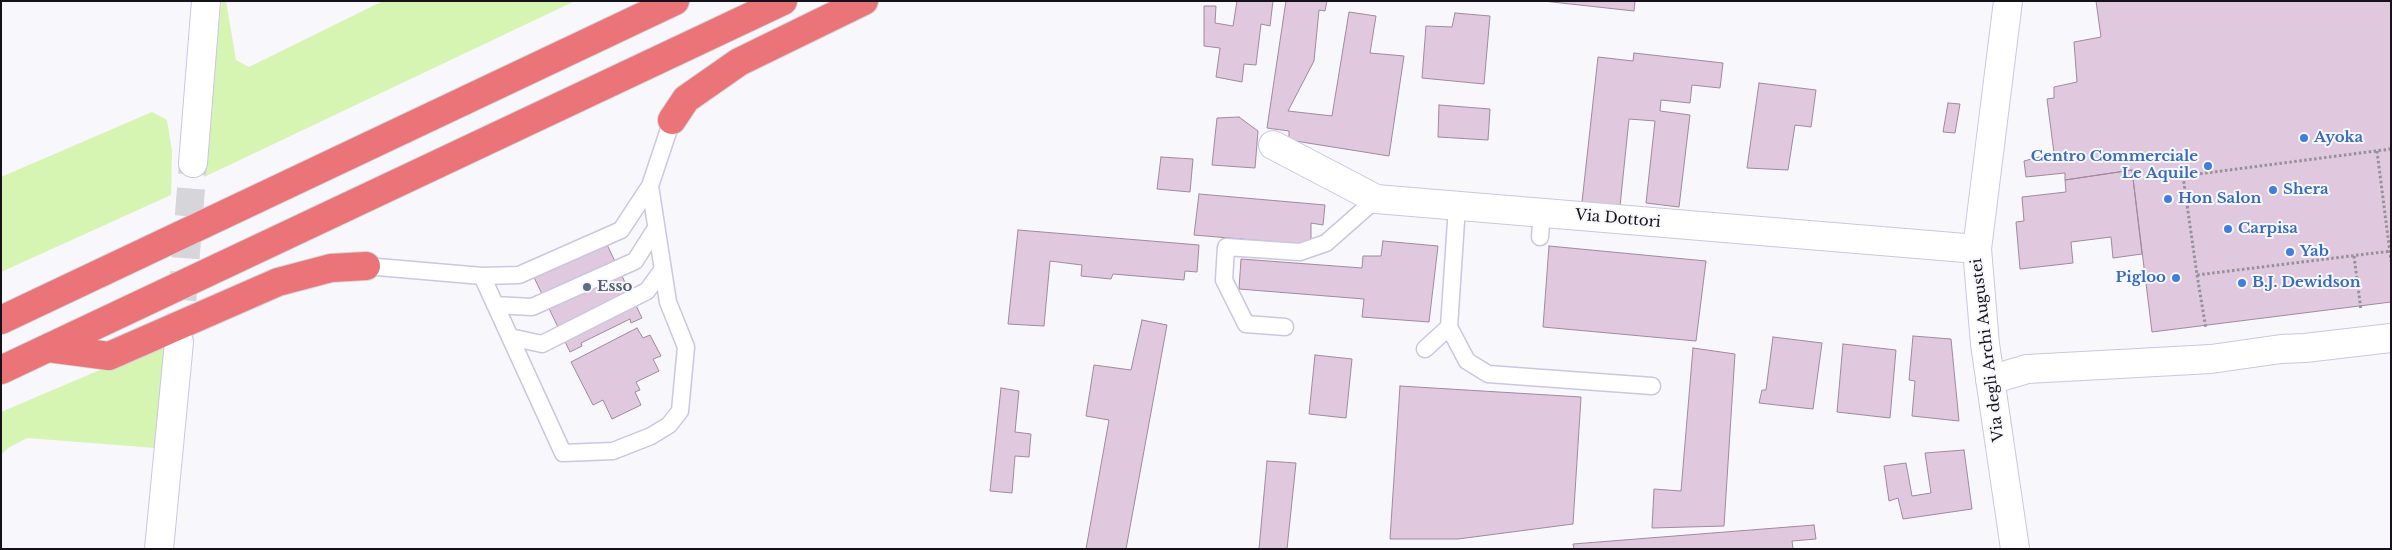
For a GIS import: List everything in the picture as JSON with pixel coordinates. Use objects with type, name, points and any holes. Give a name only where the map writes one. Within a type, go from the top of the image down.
[{"type":"highway","points":[[1,320],[675,1]]},
{"type":"highway","points":[[2,370],[783,1]]},
{"type":"highway","points":[[672,120],[686,99],[739,62],[864,1]]},
{"type":"highway","points":[[48,348],[109,356],[278,282],[331,268],[366,266]]},
{"type":"street","points":[[193,163],[206,1]]},
{"type":"street","name":"Via degli Archi Augustei","points":[[2008,1],[1976,249],[1990,380],[2015,549]]},
{"type":"street","name":"Via Dottori","points":[[1273,145],[1376,199],[1457,206],[1541,225],[1976,249]]},
{"type":"street","points":[[1990,380],[2027,369],[2211,359],[2281,349],[2391,338]]},
{"type":"street","points":[[160,549],[179,342]]},
{"type":"street","points":[[1990,380],[2030,388],[2148,376]]},
{"type":"lane","points":[[366,266],[482,276],[519,275],[621,230],[650,186],[672,120]]},
{"type":"lane","points":[[482,276],[563,453],[613,451],[651,436],[669,425],[680,411],[686,347],[668,302],[650,186]]},
{"type":"lane","points":[[1285,328],[1246,324],[1224,280],[1226,247],[1300,252],[1326,243],[1376,199]]},
{"type":"lane","points":[[1457,206],[1448,327],[1467,361],[1488,374],[1652,386]]},
{"type":"lane","points":[[496,305],[532,307],[635,261],[656,228]]},
{"type":"lane","points":[[510,337],[542,344],[647,291],[663,269]]},
{"type":"lane","points":[[1425,349],[1448,327]]},
{"type":"path","points":[[2207,336],[2183,176],[2391,149]]},
{"type":"path","points":[[2377,151],[2391,261]]},
{"type":"path","points":[[2197,276],[2390,251]]},
{"type":"path","points":[[2354,256],[2362,316]]},
{"type":"green space","points":[[221,1],[226,1],[236,60],[249,67],[383,1],[575,1],[204,177]]},
{"type":"green space","points":[[152,112],[167,120],[172,151],[171,195],[1,272],[1,177]]},
{"type":"green space","points":[[168,347],[156,448],[27,438],[8,448],[1,455],[1,412],[147,350]]},
{"type":"building","points":[[1237,1],[1273,1],[1270,26],[1261,24],[1256,65],[1244,64],[1242,82],[1216,77],[1220,48],[1204,46],[1204,6],[1216,6],[1215,23],[1233,26]]},
{"type":"building","points":[[1286,1],[1327,1],[1325,11],[1319,10],[1314,61],[1288,111],[1332,116],[1349,12],[1376,16],[1370,53],[1404,56],[1389,156],[1289,140],[1289,131],[1267,128]]},
{"type":"building","points":[[1543,1],[1635,1],[1634,11]]},
{"type":"building","name":"Centro Commerciale Le Aquile","points":[[2096,1],[2391,1],[2391,302],[2152,332],[2132,170],[2065,180],[2065,173],[2026,177],[2024,161],[2054,153],[2047,99],[2054,98],[2054,87],[2077,82],[2074,42],[2101,37]]},
{"type":"building","points":[[1455,13],[1490,16],[1484,84],[1422,78],[1426,26],[1452,27]]},
{"type":"building","points":[[1634,53],[1723,63],[1720,88],[1692,85],[1690,103],[1661,100],[1660,111],[1690,115],[1679,207],[1646,203],[1655,121],[1629,119],[1620,206],[1582,202],[1598,57],[1633,61]]},
{"type":"building","points":[[1759,83],[1816,90],[1811,127],[1795,125],[1788,170],[1747,168]]},
{"type":"building","points":[[1948,103],[1960,104],[1955,133],[1943,132]]},
{"type":"building","points":[[1439,105],[1490,109],[1488,140],[1438,137]]},
{"type":"building","points":[[1239,117],[1258,131],[1255,168],[1212,165],[1217,118]]},
{"type":"building","points":[[1161,157],[1193,159],[1190,192],[1157,189]]},
{"type":"building","points":[[2132,170],[2142,254],[2113,258],[2111,237],[2071,242],[2073,263],[2020,269],[2016,222],[2024,221],[2022,197],[2066,192],[2065,180]]},
{"type":"building","points":[[1199,194],[1325,205],[1323,225],[1311,223],[1311,245],[1194,235]]},
{"type":"building","points":[[600,230],[642,318],[631,323],[630,319],[581,343],[582,346],[570,352],[528,265]]},
{"type":"building","points":[[1018,230],[1199,245],[1197,272],[1185,271],[1184,280],[1113,274],[1111,279],[1081,276],[1082,265],[1050,261],[1044,326],[1008,324]]},
{"type":"building","points":[[1383,241],[1438,246],[1429,322],[1362,317],[1364,299],[1239,289],[1241,259],[1362,268],[1363,256],[1381,256]]},
{"type":"building","points":[[1549,246],[1706,261],[1696,341],[1543,327]]},
{"type":"building","points":[[1142,320],[1167,325],[1126,549],[1086,549],[1109,420],[1086,416],[1094,365],[1131,370]]},
{"type":"building","points":[[637,328],[643,338],[650,335],[661,356],[653,359],[659,371],[636,382],[640,390],[635,392],[641,405],[612,419],[603,400],[593,405],[571,362]]},
{"type":"building","points":[[1913,336],[1951,339],[1959,421],[1912,416],[1915,381],[1909,380]]},
{"type":"building","points":[[1773,337],[1822,343],[1813,409],[1759,403],[1762,390],[1766,390]]},
{"type":"building","points":[[1843,344],[1896,350],[1890,418],[1837,412]]},
{"type":"building","points":[[1693,348],[1735,354],[1724,526],[1652,528],[1654,489],[1681,491]]},
{"type":"building","points":[[1315,355],[1352,359],[1346,418],[1309,414]]},
{"type":"building","points":[[1400,386],[1581,397],[1573,524],[1458,539],[1390,539]]},
{"type":"building","points":[[1001,388],[1019,391],[1015,432],[1031,434],[1029,457],[1015,456],[1012,493],[990,491]]},
{"type":"building","points":[[1964,450],[1972,509],[1903,519],[1898,498],[1889,501],[1884,466],[1906,463],[1912,496],[1931,493],[1925,453]]},
{"type":"building","points":[[1267,461],[1296,463],[1287,549],[1259,549]]},
{"type":"building","points":[[1814,525],[1816,539],[1792,541],[1793,549],[1574,549],[1573,544]]},
{"type":"tunnel","points":[[179,342],[193,163]]},
{"type":"place","name":"Ayoka","points":[[2304,138]]},
{"type":"place","name":"Centro Commerciale Le Aquile","points":[[2208,166]]},
{"type":"place","name":"Shera","points":[[2273,190]]},
{"type":"place","name":"Hon Salon","points":[[2168,199]]},
{"type":"place","name":"Carpisa","points":[[2228,229]]},
{"type":"place","name":"Yab","points":[[2290,252]]},
{"type":"place","name":"Pigloo","points":[[2176,278]]},
{"type":"place","name":"B.J. Dewidson","points":[[2242,283]]},
{"type":"place","name":"Esso","points":[[587,287]]}]
